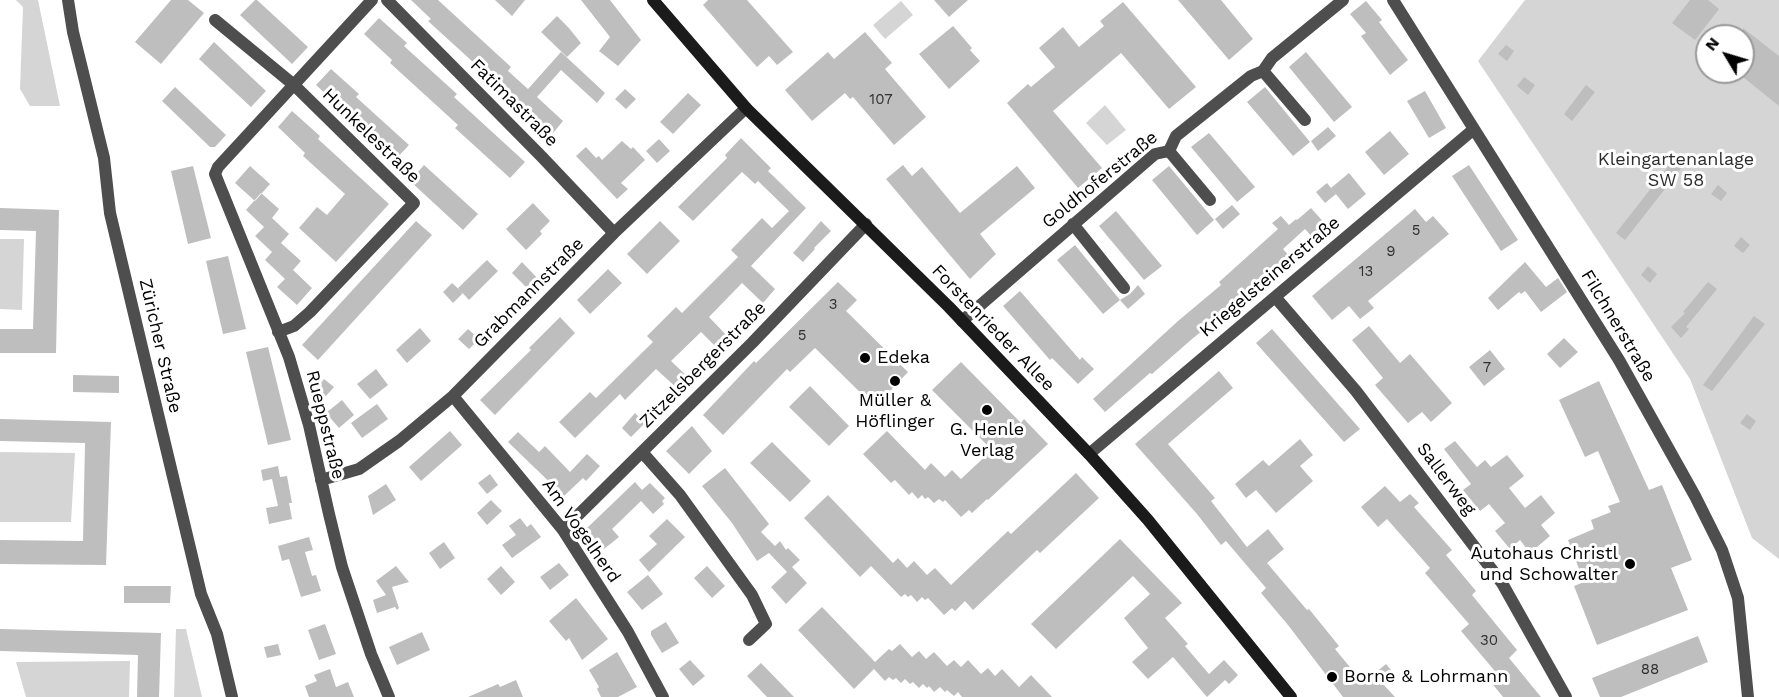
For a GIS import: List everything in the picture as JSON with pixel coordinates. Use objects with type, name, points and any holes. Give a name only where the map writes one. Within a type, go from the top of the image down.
[{"type":"street","name":"Züricher Straße","points":[[68,0],[73,32],[104,158],[110,213],[201,594],[217,634],[232,697]]},
{"type":"street","points":[[294,85],[372,0]]},
{"type":"street","name":"Fatimastraße","points":[[387,0],[614,233]]},
{"type":"street","name":"Goldhoferstraße","points":[[962,321],[1155,154],[1169,151],[1176,136],[1251,76],[1263,71],[1272,58],[1343,0]]},
{"type":"street","name":"Filchnerstraße","points":[[1393,0],[1625,370],[1695,496],[1722,550],[1738,598],[1745,696]]},
{"type":"street","name":"Forstenrieder Allee","points":[[656,1],[746,108],[866,224],[1089,454],[1148,520],[1291,697]]},
{"type":"street","name":"Hunkelestraße","points":[[215,20],[294,85],[414,203],[310,312],[294,326],[279,332]]},
{"type":"street","points":[[1263,71],[1305,120]]},
{"type":"street","name":"Rueppstraße","points":[[294,85],[218,167],[215,174],[289,357],[309,424],[342,567],[371,654],[389,697]]},
{"type":"street","name":"Grabmannstraße","points":[[321,480],[359,469],[399,441],[453,396],[614,233],[746,108]]},
{"type":"street","name":"Kriegelsteinerstraße","points":[[1089,454],[1474,129]]},
{"type":"street","points":[[1169,151],[1210,200]]},
{"type":"street","name":"Zitzelsbergerstraße","points":[[563,530],[752,343],[866,224]]},
{"type":"street","points":[[1073,225],[1124,288]]},
{"type":"street","name":"Sallerweg","points":[[1276,298],[1356,391],[1502,583],[1566,697]]},
{"type":"street","name":"Am Vogelherd","points":[[453,396],[563,530],[628,632],[663,697]]},
{"type":"street","points":[[642,452],[680,495],[752,595],[766,624],[749,640]]},
{"type":"green space","points":[[16,0],[38,0],[60,106],[30,106],[20,89],[23,7]]},
{"type":"green space","name":"Kleingartenanlage SW 58","points":[[1525,0],[1779,0],[1779,559],[1752,538],[1690,379],[1478,61]]},
{"type":"green space","points":[[901,1],[913,15],[885,39],[873,25]]},
{"type":"green space","points":[[1105,105],[1126,130],[1107,145],[1086,123]]},
{"type":"green space","points":[[0,239],[24,239],[22,310],[0,309]]},
{"type":"green space","points":[[0,452],[75,453],[71,522],[0,522]]},
{"type":"green space","points":[[176,629],[186,629],[202,697],[174,697]]},
{"type":"green space","points":[[130,661],[129,697],[26,697],[16,662]]},
{"type":"building","points":[[171,0],[188,0],[204,13],[161,64],[135,42]]},
{"type":"building","points":[[255,0],[308,47],[292,64],[240,15]]},
{"type":"building","points":[[411,0],[438,0],[511,67],[508,71],[528,89],[561,52],[605,93],[597,103],[561,70],[537,97],[563,121],[549,138],[494,87],[497,84],[428,21],[431,19]]},
{"type":"building","points":[[495,0],[525,0],[512,16]]},
{"type":"building","points":[[581,0],[610,0],[641,40],[618,66],[599,51],[610,37]]},
{"type":"building","points":[[708,0],[747,0],[793,52],[777,65],[769,56],[757,67],[703,5]]},
{"type":"building","points":[[934,0],[968,0],[949,17]]},
{"type":"building","points":[[1178,0],[1221,0],[1253,39],[1229,60]]},
{"type":"building","points":[[1690,0],[1708,0],[1719,9],[1707,24],[1695,24],[1695,40],[1672,23]]},
{"type":"building","points":[[1366,1],[1382,20],[1379,22],[1408,60],[1390,75],[1361,36],[1366,33],[1350,14]]},
{"type":"building","points":[[1123,2],[1196,87],[1169,109],[1121,53],[1053,111],[1102,168],[1078,188],[1007,103],[1028,84],[1031,87],[1055,67],[1039,48],[1063,27],[1079,47],[1104,26],[1100,21]]},
{"type":"building","points":[[557,16],[581,43],[567,57],[541,32]]},
{"type":"building","points":[[379,18],[407,43],[404,46],[457,94],[454,97],[525,162],[510,178],[455,128],[458,125],[390,63],[392,60],[364,34]]},
{"type":"building","points":[[953,26],[980,61],[949,89],[919,54]]},
{"type":"building","points":[[865,32],[892,63],[885,69],[926,117],[894,145],[853,97],[850,99],[845,93],[812,121],[785,90],[828,52],[834,59]]},
{"type":"building","points":[[1755,37],[1779,56],[1779,106],[1752,84],[1755,84]]},
{"type":"building","points":[[214,42],[266,91],[251,107],[199,59]]},
{"type":"building","points":[[1506,45],[1514,51],[1507,61],[1498,54]]},
{"type":"building","points":[[1306,52],[1352,107],[1334,122],[1289,67]]},
{"type":"building","points":[[331,69],[359,94],[356,97],[409,145],[394,161],[342,113],[344,111],[316,85]]},
{"type":"building","points":[[1524,77],[1535,85],[1528,95],[1517,86]]},
{"type":"building","points":[[1586,85],[1595,92],[1572,121],[1564,114]]},
{"type":"building","points":[[175,87],[226,135],[215,147],[210,147],[162,101]]},
{"type":"building","points":[[1265,87],[1310,142],[1293,156],[1247,102]]},
{"type":"building","points":[[625,89],[636,99],[626,109],[615,99]]},
{"type":"building","points":[[1425,91],[1446,128],[1429,138],[1407,101]]},
{"type":"building","points":[[688,93],[701,105],[673,134],[660,122]]},
{"type":"building","points":[[292,111],[320,136],[318,139],[389,204],[336,262],[299,228],[317,207],[327,215],[345,194],[303,156],[305,153],[278,127]]},
{"type":"building","points":[[1328,127],[1336,136],[1318,151],[1311,141]]},
{"type":"building","points":[[1390,131],[1409,154],[1384,175],[1365,152]]},
{"type":"building","points":[[1209,133],[1255,187],[1237,202],[1191,147]]},
{"type":"building","points":[[741,138],[771,168],[768,171],[806,208],[751,266],[775,289],[763,303],[742,283],[709,317],[730,339],[719,350],[701,332],[671,361],[690,379],[679,390],[656,369],[625,400],[620,394],[575,438],[559,422],[590,392],[596,398],[653,342],[647,336],[676,307],[682,313],[738,257],[731,250],[762,218],[772,228],[789,211],[758,181],[755,184],[742,172],[693,221],[678,207],[727,158],[725,155]]},
{"type":"building","points":[[659,139],[670,151],[657,163],[646,151]]},
{"type":"building","points":[[622,141],[631,149],[633,147],[645,160],[621,183],[628,189],[617,199],[576,156],[586,147],[596,158],[599,156],[602,160]]},
{"type":"building","points":[[1677,155],[1686,162],[1625,240],[1616,233]]},
{"type":"building","points":[[424,165],[478,214],[463,230],[410,181]]},
{"type":"building","points":[[903,165],[912,176],[922,167],[960,213],[1017,166],[1035,188],[980,234],[996,254],[970,279],[886,179]]},
{"type":"building","points":[[1469,165],[1518,240],[1501,251],[1452,176]]},
{"type":"building","points":[[193,166],[211,238],[188,244],[171,171]]},
{"type":"building","points":[[250,166],[270,184],[255,201],[235,183]]},
{"type":"building","points":[[1169,166],[1214,220],[1197,235],[1152,180]]},
{"type":"building","points":[[1349,173],[1366,194],[1348,209],[1331,188]]},
{"type":"building","points":[[1327,183],[1336,194],[1325,203],[1316,192]]},
{"type":"building","points":[[1718,185],[1727,193],[1721,201],[1711,194]]},
{"type":"building","points":[[261,193],[279,209],[272,218],[289,234],[281,243],[301,261],[293,270],[312,288],[297,305],[277,287],[285,279],[265,260],[272,252],[255,236],[264,227],[246,210]]},
{"type":"building","points":[[533,203],[550,221],[540,231],[542,234],[526,250],[506,229]]},
{"type":"building","points":[[1232,205],[1240,214],[1223,229],[1215,219]]},
{"type":"building","points":[[0,208],[59,210],[56,353],[0,353],[0,329],[33,329],[36,231],[0,230]]},
{"type":"building","points":[[1311,208],[1327,226],[1313,238],[1305,229],[1283,249],[1292,259],[1105,412],[1093,399],[1221,285],[1219,282],[1278,229],[1272,223],[1281,216],[1289,225]]},
{"type":"building","points":[[1415,209],[1426,222],[1433,216],[1449,234],[1368,301],[1374,308],[1360,319],[1349,306],[1332,320],[1312,296]]},
{"type":"building","points":[[1116,211],[1162,266],[1144,280],[1099,226]]},
{"type":"building","points":[[416,221],[432,235],[318,360],[302,345]]},
{"type":"building","points":[[660,221],[680,241],[647,274],[627,254]]},
{"type":"building","points":[[821,221],[831,231],[803,262],[793,253]]},
{"type":"building","points":[[1741,237],[1750,245],[1743,253],[1734,246]]},
{"type":"building","points":[[1075,245],[1120,300],[1103,314],[1057,260]]},
{"type":"building","points":[[228,256],[246,329],[223,334],[206,261]]},
{"type":"building","points":[[487,260],[498,271],[469,300],[458,288]]},
{"type":"building","points":[[522,262],[539,280],[529,290],[512,273]]},
{"type":"building","points":[[1525,262],[1546,287],[1558,278],[1567,292],[1541,312],[1525,291],[1521,294],[1519,292],[1498,310],[1488,298]]},
{"type":"building","points":[[1648,266],[1657,274],[1650,283],[1641,275]]},
{"type":"building","points":[[608,269],[622,283],[590,314],[577,300]]},
{"type":"building","points":[[838,282],[857,300],[846,311],[908,372],[875,407],[815,348],[790,372],[787,369],[723,435],[703,415],[754,361],[756,363]]},
{"type":"building","points":[[1708,282],[1717,289],[1686,327],[1689,329],[1681,338],[1671,327],[1685,313],[1683,312]]},
{"type":"building","points":[[452,283],[463,293],[453,303],[443,292]]},
{"type":"building","points":[[1138,285],[1145,294],[1128,309],[1120,300]]},
{"type":"building","points":[[1020,291],[1080,360],[1082,357],[1094,369],[1078,384],[1052,358],[1050,360],[1003,306]]},
{"type":"building","points":[[1754,316],[1765,324],[1712,391],[1703,385]]},
{"type":"building","points":[[560,317],[575,333],[495,415],[480,400],[531,350],[529,348]]},
{"type":"building","points":[[1369,326],[1400,363],[1410,354],[1452,403],[1431,422],[1422,412],[1408,423],[1375,385],[1383,378],[1352,340]]},
{"type":"building","points":[[420,328],[431,341],[407,363],[396,350]]},
{"type":"building","points":[[468,329],[479,339],[469,349],[458,339]]},
{"type":"building","points":[[1272,329],[1360,429],[1344,442],[1256,343]]},
{"type":"building","points":[[1564,338],[1578,352],[1560,368],[1547,354]]},
{"type":"building","points":[[268,347],[291,440],[268,445],[246,352]]},
{"type":"building","points":[[1490,350],[1505,369],[1484,386],[1469,367]]},
{"type":"building","points":[[961,362],[1021,423],[1024,419],[1048,444],[988,500],[972,513],[969,510],[961,517],[945,500],[943,502],[939,499],[934,503],[922,495],[918,499],[912,492],[909,495],[895,480],[891,483],[863,454],[887,431],[925,470],[931,463],[945,477],[952,470],[961,479],[992,450],[932,390]]},
{"type":"building","points":[[376,369],[388,385],[370,399],[357,384]]},
{"type":"building","points":[[1219,371],[1233,388],[1168,444],[1215,498],[1211,501],[1247,547],[1268,529],[1284,549],[1267,563],[1339,646],[1335,649],[1363,683],[1386,664],[1395,675],[1384,685],[1395,697],[1343,697],[1261,593],[1266,588],[1226,541],[1221,545],[1197,514],[1135,444]]},
{"type":"building","points":[[73,375],[119,376],[119,393],[73,392]]},
{"type":"building","points":[[324,379],[334,387],[326,396],[317,388]]},
{"type":"building","name":"Autohaus Christl und Schowalter","points":[[1599,381],[1649,490],[1662,485],[1692,560],[1671,568],[1688,610],[1597,645],[1574,586],[1584,582],[1568,540],[1594,529],[1591,520],[1611,512],[1608,506],[1620,502],[1598,451],[1585,457],[1559,400]]},
{"type":"building","points":[[810,386],[849,426],[829,446],[789,407]]},
{"type":"building","points":[[342,400],[354,415],[339,428],[326,413]]},
{"type":"building","points":[[377,404],[388,419],[362,438],[351,423]]},
{"type":"building","points":[[635,413],[645,423],[631,437],[622,428]]},
{"type":"building","points":[[1747,414],[1756,421],[1750,430],[1740,423]]},
{"type":"building","points":[[0,419],[111,422],[106,565],[0,564],[0,540],[83,541],[85,443],[0,441]]},
{"type":"building","points":[[692,426],[712,451],[689,474],[666,451]]},
{"type":"building","points":[[450,431],[462,445],[421,481],[409,467]]},
{"type":"building","points":[[518,432],[539,452],[545,446],[570,472],[587,454],[600,466],[586,481],[583,478],[564,496],[508,442]]},
{"type":"building","points":[[1300,439],[1313,455],[1300,466],[1313,481],[1276,513],[1256,490],[1246,498],[1235,484],[1263,460],[1269,466]]},
{"type":"building","points":[[1455,441],[1477,467],[1485,460],[1491,467],[1507,455],[1524,476],[1509,488],[1525,508],[1541,495],[1555,513],[1541,525],[1550,536],[1530,553],[1520,540],[1510,549],[1495,531],[1505,523],[1489,504],[1480,511],[1463,490],[1471,484],[1444,449]]},
{"type":"building","points":[[772,442],[811,481],[790,502],[750,463]]},
{"type":"building","points":[[278,466],[280,477],[287,476],[292,503],[289,503],[292,519],[269,524],[266,508],[278,506],[272,479],[263,481],[261,470]]},
{"type":"building","points":[[725,468],[769,524],[761,532],[775,546],[780,541],[786,550],[788,548],[800,560],[792,567],[807,583],[786,604],[771,587],[787,572],[769,553],[757,561],[732,523],[702,486]]},
{"type":"building","points":[[1076,473],[1099,498],[1040,553],[1037,550],[973,610],[965,601],[955,611],[952,608],[944,615],[928,598],[925,600],[922,597],[917,602],[911,595],[908,597],[905,594],[901,597],[871,566],[860,577],[804,518],[828,495],[893,563],[898,558],[907,568],[914,561],[927,575],[935,568],[951,585],[1008,531],[1011,534]]},
{"type":"building","points":[[490,474],[498,485],[487,494],[478,483]]},
{"type":"building","points":[[635,482],[642,490],[650,483],[665,498],[662,501],[664,504],[653,514],[641,501],[612,529],[619,537],[604,549],[586,529]]},
{"type":"building","points":[[386,484],[396,500],[373,515],[368,496]]},
{"type":"building","points":[[1385,486],[1400,502],[1410,494],[1419,503],[1414,507],[1452,550],[1446,555],[1476,591],[1472,595],[1517,650],[1509,658],[1541,697],[1503,697],[1486,676],[1494,670],[1461,631],[1469,624],[1425,573],[1430,568],[1387,519],[1378,527],[1361,507]]},
{"type":"building","points":[[491,500],[502,511],[487,525],[477,513]]},
{"type":"building","points":[[520,518],[527,527],[531,524],[541,537],[512,558],[502,545],[516,535],[509,526]]},
{"type":"building","points":[[667,519],[685,537],[649,572],[639,560],[657,544],[649,536]]},
{"type":"building","points":[[309,537],[313,550],[305,552],[312,576],[316,575],[321,591],[301,597],[289,559],[282,561],[278,546]]},
{"type":"building","points":[[1120,539],[1182,603],[1165,618],[1188,644],[1185,646],[1209,674],[1224,660],[1238,675],[1229,684],[1225,680],[1207,697],[1173,657],[1148,679],[1132,662],[1148,648],[1124,618],[1150,594],[1133,576],[1056,649],[1031,624]]},
{"type":"building","points":[[444,542],[455,558],[440,569],[429,553]]},
{"type":"building","points":[[559,563],[569,575],[550,590],[540,577]]},
{"type":"building","points":[[396,566],[409,582],[392,587],[399,608],[397,610],[395,607],[377,613],[373,600],[386,595],[376,581]]},
{"type":"building","points":[[501,566],[515,582],[501,595],[487,579]]},
{"type":"building","points":[[707,566],[725,586],[712,598],[694,578]]},
{"type":"building","points":[[648,575],[663,594],[642,610],[627,592]]},
{"type":"building","points":[[124,586],[171,586],[170,603],[124,603]]},
{"type":"building","points":[[576,598],[608,639],[582,660],[569,638],[566,641],[549,621]]},
{"type":"building","points":[[822,607],[875,662],[889,649],[892,651],[900,644],[912,657],[919,651],[926,659],[934,652],[947,666],[954,660],[961,667],[968,660],[981,674],[988,668],[995,676],[1002,669],[1019,687],[1031,675],[1052,697],[962,697],[958,692],[954,696],[940,687],[934,692],[929,686],[927,688],[923,684],[919,688],[913,682],[910,684],[905,679],[901,683],[896,678],[893,680],[889,677],[885,681],[874,669],[854,689],[798,630]]},
{"type":"building","points":[[666,622],[679,643],[662,653],[651,631]]},
{"type":"building","points":[[325,624],[336,654],[319,660],[308,630]]},
{"type":"building","points":[[0,629],[161,633],[159,697],[137,697],[138,655],[0,651]]},
{"type":"building","points":[[422,632],[430,650],[397,665],[389,647]]},
{"type":"building","points":[[1698,636],[1708,662],[1621,697],[1600,697],[1592,678]]},
{"type":"building","points":[[278,644],[281,655],[267,658],[264,647]]},
{"type":"building","points":[[617,652],[637,687],[618,697],[601,697],[597,689],[599,687],[589,670]]},
{"type":"building","points":[[690,660],[705,676],[693,686],[679,669]]},
{"type":"building","points":[[761,663],[794,697],[767,697],[747,676]]},
{"type":"building","points":[[330,669],[336,687],[348,682],[354,697],[309,697],[305,686],[317,681],[314,675]]},
{"type":"building","points":[[516,680],[523,697],[468,697],[498,684],[500,687]]},
{"type":"place","name":"Edeka","points":[[865,358]]},
{"type":"place","name":"Müller & Höflinger","points":[[895,381]]},
{"type":"place","name":"G. Henle Verlag","points":[[987,410]]},
{"type":"place","name":"Autohaus Christl und Schowalter","points":[[1630,564]]},
{"type":"place","name":"Borne & Lohrmann","points":[[1332,677]]}]
